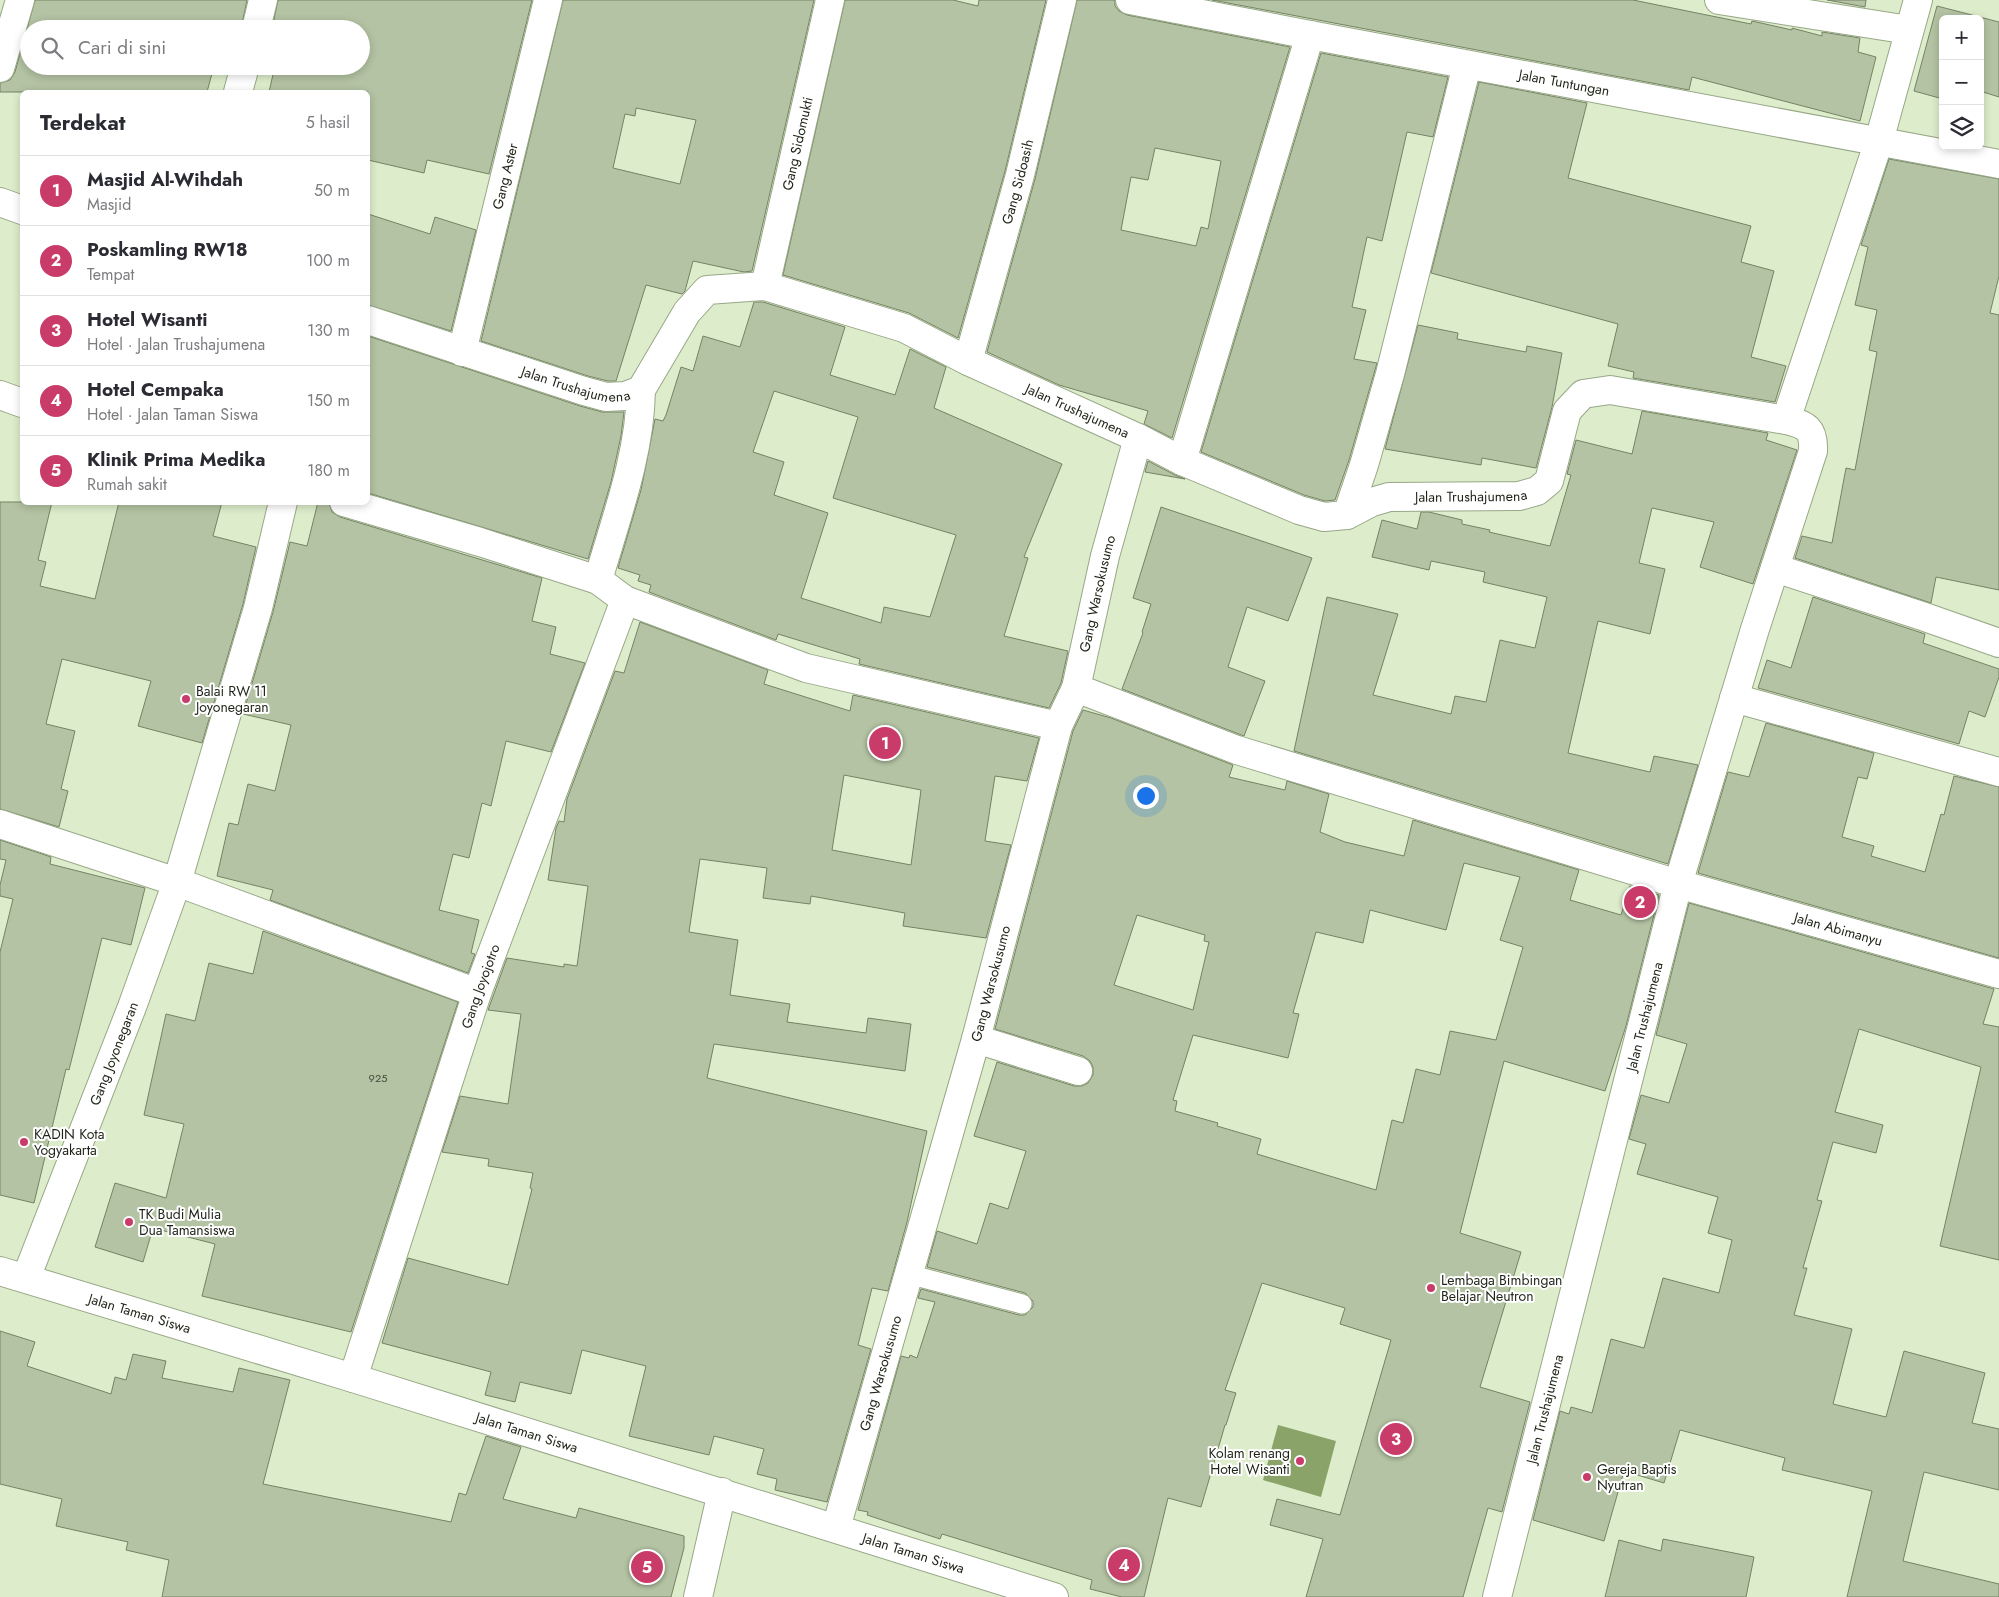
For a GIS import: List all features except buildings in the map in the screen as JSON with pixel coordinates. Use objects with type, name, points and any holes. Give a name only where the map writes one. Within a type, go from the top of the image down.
[{"type":"street","points":[[0,68],[20,0]]},
{"type":"street","points":[[258,20],[263,0]]},
{"type":"street","name":"Gang Aster","points":[[462,352],[548,0]]},
{"type":"street","name":"Gang Sidomukti","points":[[766,286],[830,0]]},
{"type":"street","name":"Gang Sidoasih","points":[[968,361],[1020,175],[1062,0]]},
{"type":"street","name":"Jalan Tuntungan","points":[[1130,0],[1466,65],[1999,164]]},
{"type":"street","points":[[1719,0],[1910,30]]},
{"type":"street","points":[[1786,420],[1879,141],[1918,0]]},
{"type":"street","points":[[1182,461],[1310,35]]},
{"type":"street","points":[[1347,515],[1364,465],[1390,374],[1466,65]]},
{"type":"street","points":[[239,90],[243,75]]},
{"type":"street","points":[[0,202],[20,209]]},
{"type":"street","name":"Jalan Trushajumena","points":[[370,321],[462,352],[606,396],[625,396],[641,390],[687,312],[707,290],[766,286],[904,328],[968,361],[1138,438],[1182,461],[1298,510],[1324,517],[1347,515],[1372,502],[1389,497],[1518,496],[1537,491],[1549,481],[1567,411],[1583,394],[1610,390],[1786,420],[1804,425],[1811,433],[1814,451],[1734,698],[1678,884],[1497,1597]]},
{"type":"street","points":[[598,580],[637,443],[641,390]]},
{"type":"street","points":[[0,396],[20,402]]},
{"type":"street","name":"Gang Warsokusumo","points":[[836,1528],[976,1039],[1058,726],[1076,688],[1105,556],[1138,438]]},
{"type":"street","name":"Gang Joyonegaran","points":[[26,1278],[132,1007],[177,882],[258,608],[282,505]]},
{"type":"street","points":[[354,505],[480,542],[598,580],[625,600],[806,668],[1058,726]]},
{"type":"street","points":[[1775,568],[1922,616],[1999,644]]},
{"type":"street","name":"Gang Joyojotro","points":[[352,1378],[477,992],[625,600]]},
{"type":"street","name":"Jalan Abimanyu","points":[[1076,688],[1237,750],[1678,884],[1999,974]]},
{"type":"street","points":[[1734,698],[1999,772]]},
{"type":"street","points":[[0,824],[177,882],[477,992]]},
{"type":"street","points":[[976,1039],[1078,1071]]},
{"type":"street","name":"Jalan Taman Siswa","points":[[0,1271],[722,1492],[1054,1597]]},
{"type":"street","points":[[698,1597],[722,1492]]},
{"type":"lane","points":[[908,1274],[1022,1304]]},
{"type":"shaded area","name":"Kolam renang Hotel Wisanti","points":[[1278,1425],[1336,1441],[1321,1497],[1263,1480]]},
{"type":"place","name":"Balai RW 11 Joyonegaran","points":[[186,699]]},
{"type":"place","name":"Masjid Al-Wihdah","points":[[885,743]]},
{"type":"place","name":"Poskamling RW18","points":[[1640,902]]},
{"type":"place","name":"KADIN Kota Yogyakarta","points":[[24,1142]]},
{"type":"place","name":"TK Budi Mulia Dua Tamansiswa","points":[[129,1222]]},
{"type":"place","name":"Lembaga Bimbingan Belajar Neutron","points":[[1431,1288]]},
{"type":"place","name":"Hotel Wisanti","points":[[1396,1439]]},
{"type":"place","name":"Kolam renang Hotel Wisanti","points":[[1300,1461]]},
{"type":"place","name":"Gereja Baptis Nyutran","points":[[1587,1477]]},
{"type":"place","name":"Hotel Cempaka","points":[[1124,1565]]},
{"type":"place","name":"Klinik Prima Medika","points":[[647,1567]]}]
